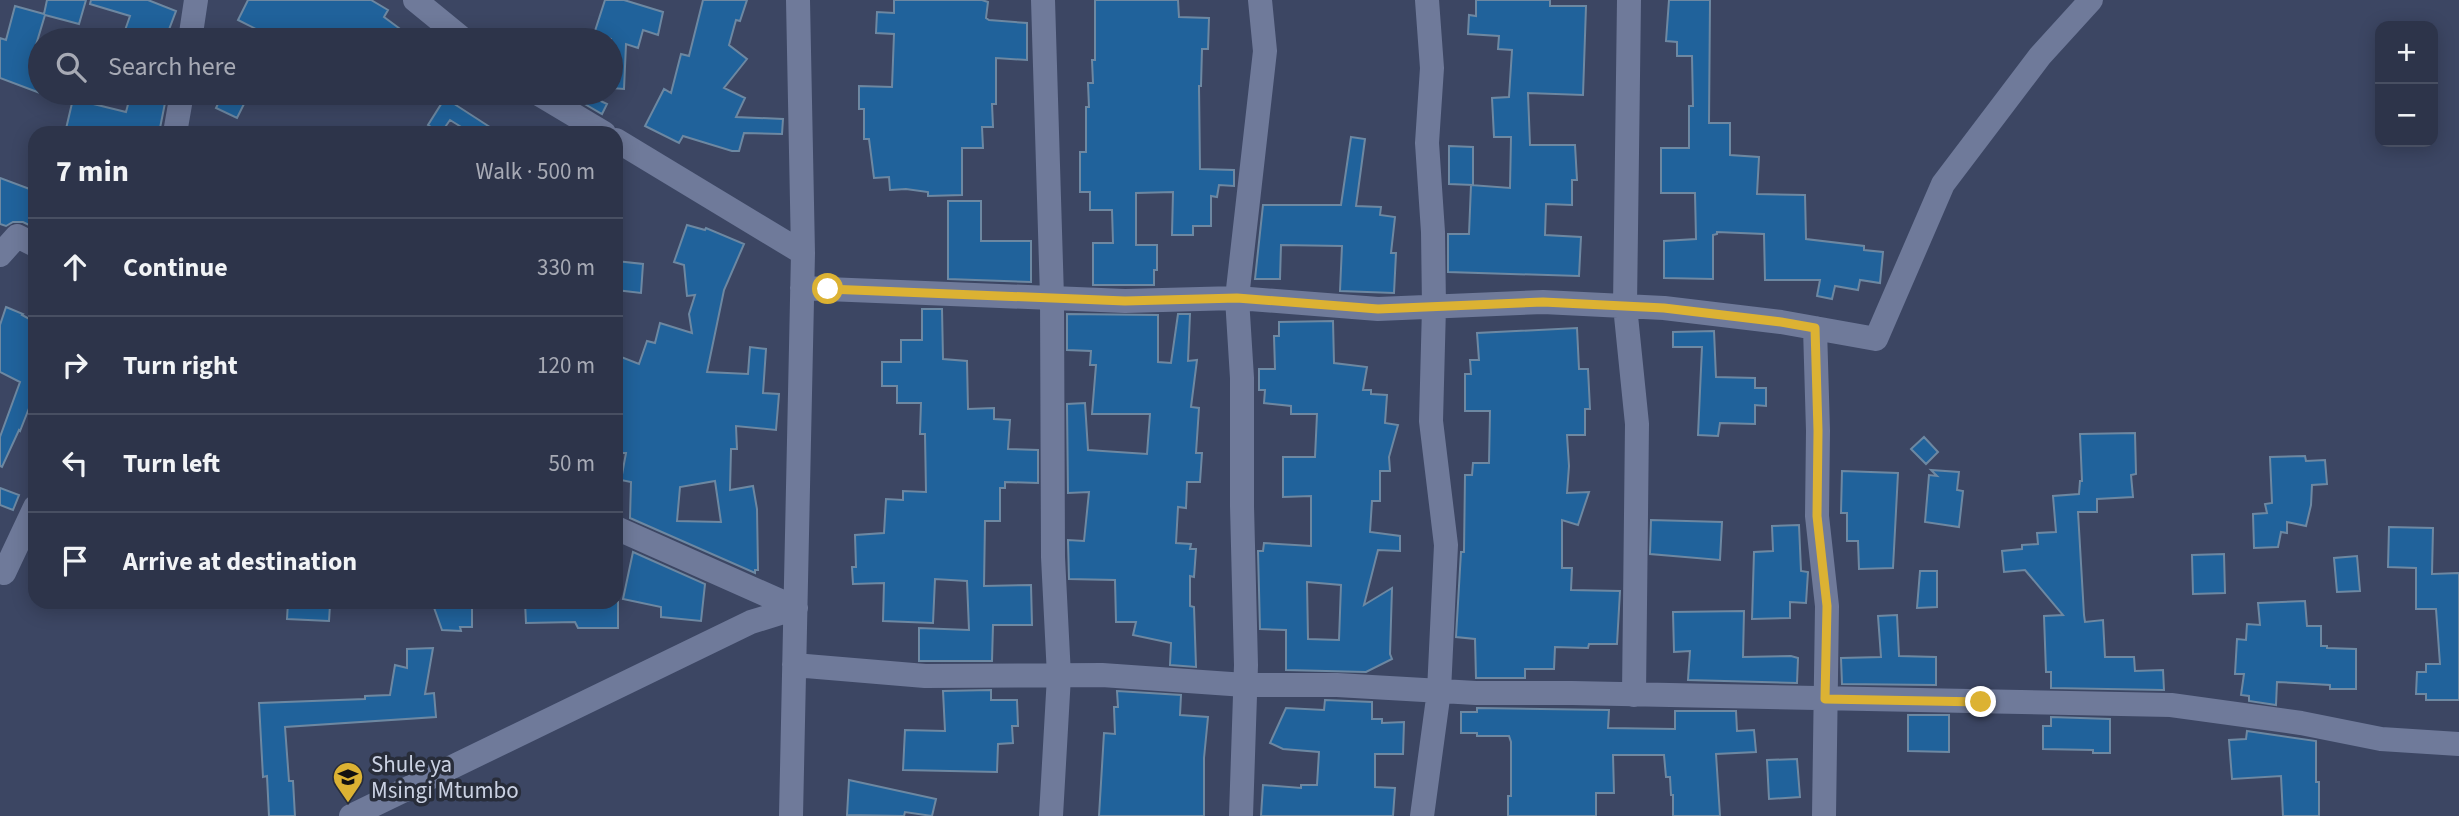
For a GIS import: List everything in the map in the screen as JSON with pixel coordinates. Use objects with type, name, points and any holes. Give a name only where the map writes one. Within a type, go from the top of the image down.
[{"type":"street","points":[[192,28],[196,0]]},
{"type":"street","points":[[415,0],[449,28]]},
{"type":"street","points":[[791,816],[803,253],[798,0]]},
{"type":"street","points":[[1044,0],[1052,297],[1053,556],[1059,676],[1051,816]]},
{"type":"street","points":[[1241,816],[1245,685],[1242,378],[1237,298],[1265,51],[1260,0]]},
{"type":"street","points":[[1422,816],[1439,691],[1446,545],[1431,421],[1433,232],[1427,143],[1432,68],[1427,0]]},
{"type":"street","points":[[1629,0],[1625,306],[1637,424],[1634,695]]},
{"type":"street","points":[[802,288],[1125,301],[1237,298],[1378,309],[1543,302],[1625,306],[1768,320],[1876,339],[1943,184],[2040,56],[2091,0]]},
{"type":"street","points":[[176,126],[179,105]]},
{"type":"street","points":[[557,105],[592,126]]},
{"type":"street","points":[[623,144],[803,253]]},
{"type":"street","points":[[0,255],[17,236],[28,242]]},
{"type":"street","points":[[1815,328],[1817,516],[1827,606],[1825,816]]},
{"type":"street","points":[[0,572],[4,573],[28,522]]},
{"type":"street","points":[[623,531],[796,608]]},
{"type":"street","points":[[351,816],[751,622],[796,608]]},
{"type":"street","points":[[794,665],[925,676],[1102,675],[1245,685],[1337,685],[1439,691],[2171,705],[2301,723],[2381,739],[2459,744]]},
{"type":"building","points":[[47,0],[86,0],[79,24],[45,15],[41,28],[28,28],[28,88],[0,78],[0,38],[6,40],[15,6],[44,14]]},
{"type":"building","points":[[91,0],[148,0],[176,11],[170,28],[126,28],[130,16],[90,4]]},
{"type":"building","points":[[248,0],[371,0],[388,10],[384,17],[399,28],[254,28],[238,20]]},
{"type":"building","points":[[605,0],[624,0],[663,12],[658,35],[643,30],[638,48],[626,44],[624,89],[623,28],[596,28]]},
{"type":"building","points":[[703,0],[747,0],[740,21],[736,20],[729,45],[747,59],[724,88],[745,98],[736,117],[783,119],[782,134],[744,133],[739,151],[732,151],[683,136],[679,143],[645,126],[664,89],[671,93],[681,54],[689,56]]},
{"type":"building","points":[[894,0],[982,0],[988,2],[986,18],[989,20],[1027,23],[1027,60],[996,58],[993,127],[982,127],[983,148],[962,148],[962,195],[928,196],[928,192],[890,190],[889,177],[874,178],[869,139],[864,139],[864,109],[859,109],[859,86],[892,87],[894,34],[876,33],[877,12],[894,13]]},
{"type":"building","points":[[1095,0],[1178,0],[1179,17],[1209,18],[1208,49],[1202,49],[1199,86],[1200,169],[1234,170],[1234,186],[1219,185],[1217,197],[1211,196],[1211,226],[1193,226],[1193,235],[1172,235],[1173,192],[1136,193],[1136,245],[1157,245],[1154,285],[1093,285],[1093,243],[1113,243],[1112,210],[1090,210],[1090,192],[1080,192],[1080,152],[1086,152],[1088,83],[1093,83],[1092,60],[1095,60]]},
{"type":"building","points":[[1476,0],[1550,0],[1550,6],[1586,6],[1583,95],[1528,93],[1530,145],[1575,145],[1577,180],[1572,180],[1572,205],[1546,204],[1545,235],[1581,237],[1579,276],[1448,272],[1448,234],[1469,234],[1471,185],[1510,188],[1511,137],[1494,137],[1492,98],[1509,97],[1512,50],[1498,49],[1499,36],[1468,34],[1469,15],[1476,16]]},
{"type":"building","points":[[1669,0],[1710,0],[1709,123],[1730,123],[1730,155],[1759,157],[1757,194],[1805,195],[1806,239],[1864,246],[1864,250],[1883,252],[1880,283],[1860,280],[1858,290],[1835,286],[1832,299],[1817,296],[1820,280],[1765,280],[1764,234],[1717,232],[1713,235],[1713,279],[1664,278],[1664,241],[1696,239],[1695,193],[1661,193],[1661,148],[1689,148],[1689,106],[1693,106],[1692,56],[1677,56],[1677,42],[1666,41]]},
{"type":"building","points":[[72,105],[97,105],[126,112],[128,105],[165,105],[160,126],[67,126]]},
{"type":"building","points":[[217,105],[244,105],[237,118],[216,108]]},
{"type":"building","points":[[441,105],[456,105],[488,126],[460,126],[450,120],[446,126],[428,125]]},
{"type":"building","points":[[587,105],[606,105],[602,114]]},
{"type":"building","points":[[1351,137],[1365,139],[1356,206],[1381,207],[1380,215],[1395,217],[1391,253],[1396,253],[1394,293],[1340,291],[1342,246],[1281,245],[1280,279],[1255,279],[1263,205],[1341,205]]},
{"type":"building","points":[[1449,146],[1473,147],[1473,185],[1449,184]]},
{"type":"building","points":[[0,178],[28,188],[28,224],[23,222],[13,222],[6,226],[0,224]]},
{"type":"building","points":[[948,201],[981,201],[981,241],[1031,241],[1031,282],[948,279]]},
{"type":"building","points":[[687,225],[705,230],[706,228],[744,244],[724,290],[707,372],[748,374],[750,347],[766,349],[763,393],[779,394],[776,430],[736,426],[737,449],[731,449],[730,490],[753,486],[757,509],[758,570],[755,570],[755,573],[630,518],[631,482],[623,480],[626,453],[623,453],[623,358],[639,364],[647,341],[655,343],[660,323],[692,333],[689,314],[695,295],[687,296],[684,265],[674,262]],"holes":[[[715,481],[721,522],[677,521],[680,487]]]},
{"type":"building","points":[[623,262],[643,264],[641,293],[623,291]]},
{"type":"building","points":[[6,307],[28,318],[28,411],[2,467],[0,437],[20,382],[0,372],[0,325]]},
{"type":"building","points":[[922,309],[942,309],[943,359],[967,361],[968,409],[994,408],[994,419],[1010,420],[1008,449],[1038,450],[1038,483],[1005,482],[1005,488],[1000,488],[1000,521],[985,521],[984,586],[1031,585],[1032,625],[993,625],[992,661],[919,661],[919,628],[969,630],[967,581],[935,579],[933,623],[883,621],[884,583],[853,584],[852,567],[856,567],[855,535],[884,533],[886,499],[903,500],[903,491],[926,492],[925,434],[920,434],[921,403],[897,403],[897,386],[882,386],[882,362],[901,362],[901,340],[922,340]]},
{"type":"building","points":[[1067,314],[1158,315],[1158,362],[1171,363],[1178,314],[1190,314],[1188,361],[1197,360],[1191,407],[1199,408],[1196,453],[1202,453],[1200,482],[1187,482],[1186,508],[1178,507],[1176,543],[1191,544],[1190,549],[1196,549],[1194,577],[1190,576],[1190,606],[1194,607],[1196,667],[1170,665],[1171,643],[1133,635],[1136,622],[1116,622],[1115,580],[1069,579],[1068,540],[1084,541],[1089,492],[1068,493],[1067,404],[1085,403],[1088,450],[1147,454],[1150,414],[1092,414],[1096,365],[1090,365],[1091,351],[1067,350]]},
{"type":"building","points":[[1333,321],[1334,363],[1367,367],[1363,390],[1371,390],[1371,394],[1387,395],[1385,423],[1398,425],[1389,457],[1390,471],[1380,471],[1380,501],[1372,501],[1370,532],[1400,536],[1400,551],[1378,550],[1364,605],[1392,588],[1392,659],[1366,672],[1286,670],[1286,630],[1260,629],[1258,551],[1263,551],[1264,543],[1311,546],[1311,496],[1283,497],[1283,457],[1315,457],[1317,414],[1291,414],[1291,406],[1264,403],[1265,390],[1259,390],[1259,369],[1275,369],[1274,336],[1279,336],[1279,322]],"holes":[[[1307,582],[1341,585],[1339,640],[1308,639]]]},
{"type":"building","points":[[1577,328],[1579,369],[1588,369],[1590,409],[1585,409],[1585,435],[1567,435],[1567,493],[1589,492],[1578,525],[1562,520],[1562,568],[1572,568],[1571,590],[1620,591],[1617,644],[1589,644],[1588,648],[1555,647],[1554,669],[1525,669],[1525,678],[1476,678],[1475,639],[1456,637],[1461,552],[1464,552],[1465,475],[1472,475],[1473,463],[1489,463],[1490,411],[1465,411],[1465,374],[1471,374],[1470,360],[1479,360],[1477,333]]},
{"type":"building","points":[[1714,331],[1716,377],[1755,378],[1755,388],[1766,388],[1766,406],[1755,405],[1755,424],[1720,423],[1718,436],[1698,435],[1702,347],[1673,347],[1673,332]]},
{"type":"building","points":[[2135,433],[2136,474],[2131,475],[2133,497],[2097,499],[2097,512],[2078,512],[2084,615],[2085,622],[2103,620],[2105,657],[2134,657],[2135,671],[2163,670],[2164,690],[2051,688],[2051,672],[2046,672],[2044,616],[2063,615],[2025,570],[2004,572],[2002,551],[2038,544],[2037,533],[2056,532],[2053,496],[2079,494],[2082,481],[2080,434]]},
{"type":"building","points":[[1924,437],[1938,452],[1926,464],[1911,449]]},
{"type":"building","points":[[2305,456],[2306,461],[2325,460],[2327,484],[2312,485],[2306,526],[2287,522],[2287,533],[2281,532],[2278,547],[2254,548],[2253,514],[2267,513],[2265,504],[2272,503],[2270,457]]},
{"type":"building","points":[[1931,470],[1959,472],[1957,490],[1963,491],[1959,527],[1925,522],[1929,475],[1937,476]]},
{"type":"building","points":[[1842,471],[1898,473],[1893,568],[1859,569],[1858,541],[1847,541],[1847,513],[1841,513]]},
{"type":"building","points":[[0,488],[19,495],[13,510],[0,505]]},
{"type":"building","points":[[1651,520],[1722,522],[1720,560],[1650,554]]},
{"type":"building","points":[[1799,525],[1801,571],[1808,572],[1806,603],[1790,602],[1790,618],[1752,619],[1754,552],[1773,551],[1772,526]]},
{"type":"building","points":[[2389,527],[2433,528],[2432,574],[2459,573],[2459,700],[2426,700],[2426,694],[2416,694],[2417,672],[2426,672],[2426,664],[2440,664],[2436,609],[2416,609],[2416,568],[2388,567]]},
{"type":"building","points":[[633,552],[705,584],[701,621],[661,617],[661,607],[623,599]]},
{"type":"building","points":[[2224,554],[2225,593],[2193,594],[2192,555]]},
{"type":"building","points":[[2357,556],[2360,591],[2337,592],[2334,558]]},
{"type":"building","points":[[1920,571],[1937,571],[1937,607],[1917,608]]},
{"type":"building","points":[[2305,601],[2307,626],[2321,626],[2321,646],[2356,649],[2356,689],[2330,689],[2330,685],[2277,682],[2276,705],[2249,701],[2249,696],[2241,695],[2244,674],[2235,674],[2237,639],[2246,640],[2247,624],[2260,625],[2258,603]]},
{"type":"building","points":[[288,609],[330,609],[329,621],[287,619]]},
{"type":"building","points":[[434,609],[472,609],[472,627],[460,627],[461,631],[442,630]]},
{"type":"building","points":[[525,609],[618,609],[618,628],[578,628],[575,622],[526,623]]},
{"type":"building","points":[[1744,611],[1743,657],[1798,658],[1797,683],[1688,680],[1690,651],[1674,652],[1673,612]]},
{"type":"building","points":[[1897,615],[1899,656],[1936,657],[1936,685],[1842,684],[1841,658],[1881,657],[1878,616]]},
{"type":"building","points":[[433,648],[425,694],[434,693],[436,717],[285,727],[295,816],[269,816],[267,776],[263,777],[259,703],[365,699],[365,696],[390,695],[395,665],[407,668],[407,649]]},
{"type":"building","points":[[991,690],[991,700],[1017,700],[1018,726],[1012,726],[1013,743],[998,744],[997,772],[903,770],[905,730],[945,731],[943,691]]},
{"type":"building","points":[[1117,691],[1181,695],[1180,715],[1208,717],[1204,758],[1204,816],[1099,816],[1104,733],[1115,734],[1114,707],[1118,707]]},
{"type":"building","points":[[1325,700],[1372,702],[1372,719],[1382,719],[1382,723],[1404,722],[1403,754],[1375,754],[1375,787],[1395,788],[1393,816],[1261,816],[1263,785],[1301,788],[1301,785],[1317,785],[1319,752],[1283,749],[1270,743],[1286,708],[1324,710]]},
{"type":"building","points":[[1477,708],[1609,710],[1608,728],[1675,729],[1675,711],[1736,711],[1737,731],[1754,730],[1756,752],[1716,754],[1720,816],[1673,816],[1673,795],[1670,777],[1666,777],[1664,755],[1613,755],[1614,793],[1596,793],[1596,816],[1508,816],[1508,796],[1511,796],[1511,742],[1509,736],[1461,733],[1461,712],[1477,712]]},
{"type":"building","points":[[1908,715],[1949,715],[1949,752],[1908,751]]},
{"type":"building","points":[[2051,717],[2110,719],[2110,753],[2043,749],[2043,726],[2051,726]]},
{"type":"building","points":[[2247,731],[2316,741],[2319,816],[2283,816],[2281,776],[2232,779],[2229,740],[2246,739]]},
{"type":"building","points":[[1797,759],[1800,797],[1769,799],[1767,760]]},
{"type":"building","points":[[849,780],[936,799],[932,816],[905,812],[904,816],[847,815]]},
{"type":"place","name":"Shule ya Msingi Mtumbo","points":[[348,804]]},
{"type":"route","points":[[828,289],[1125,301],[1237,298],[1378,309],[1543,302],[1664,308],[1815,328],[1817,516],[1827,606],[1825,699],[1981,702]]}]
